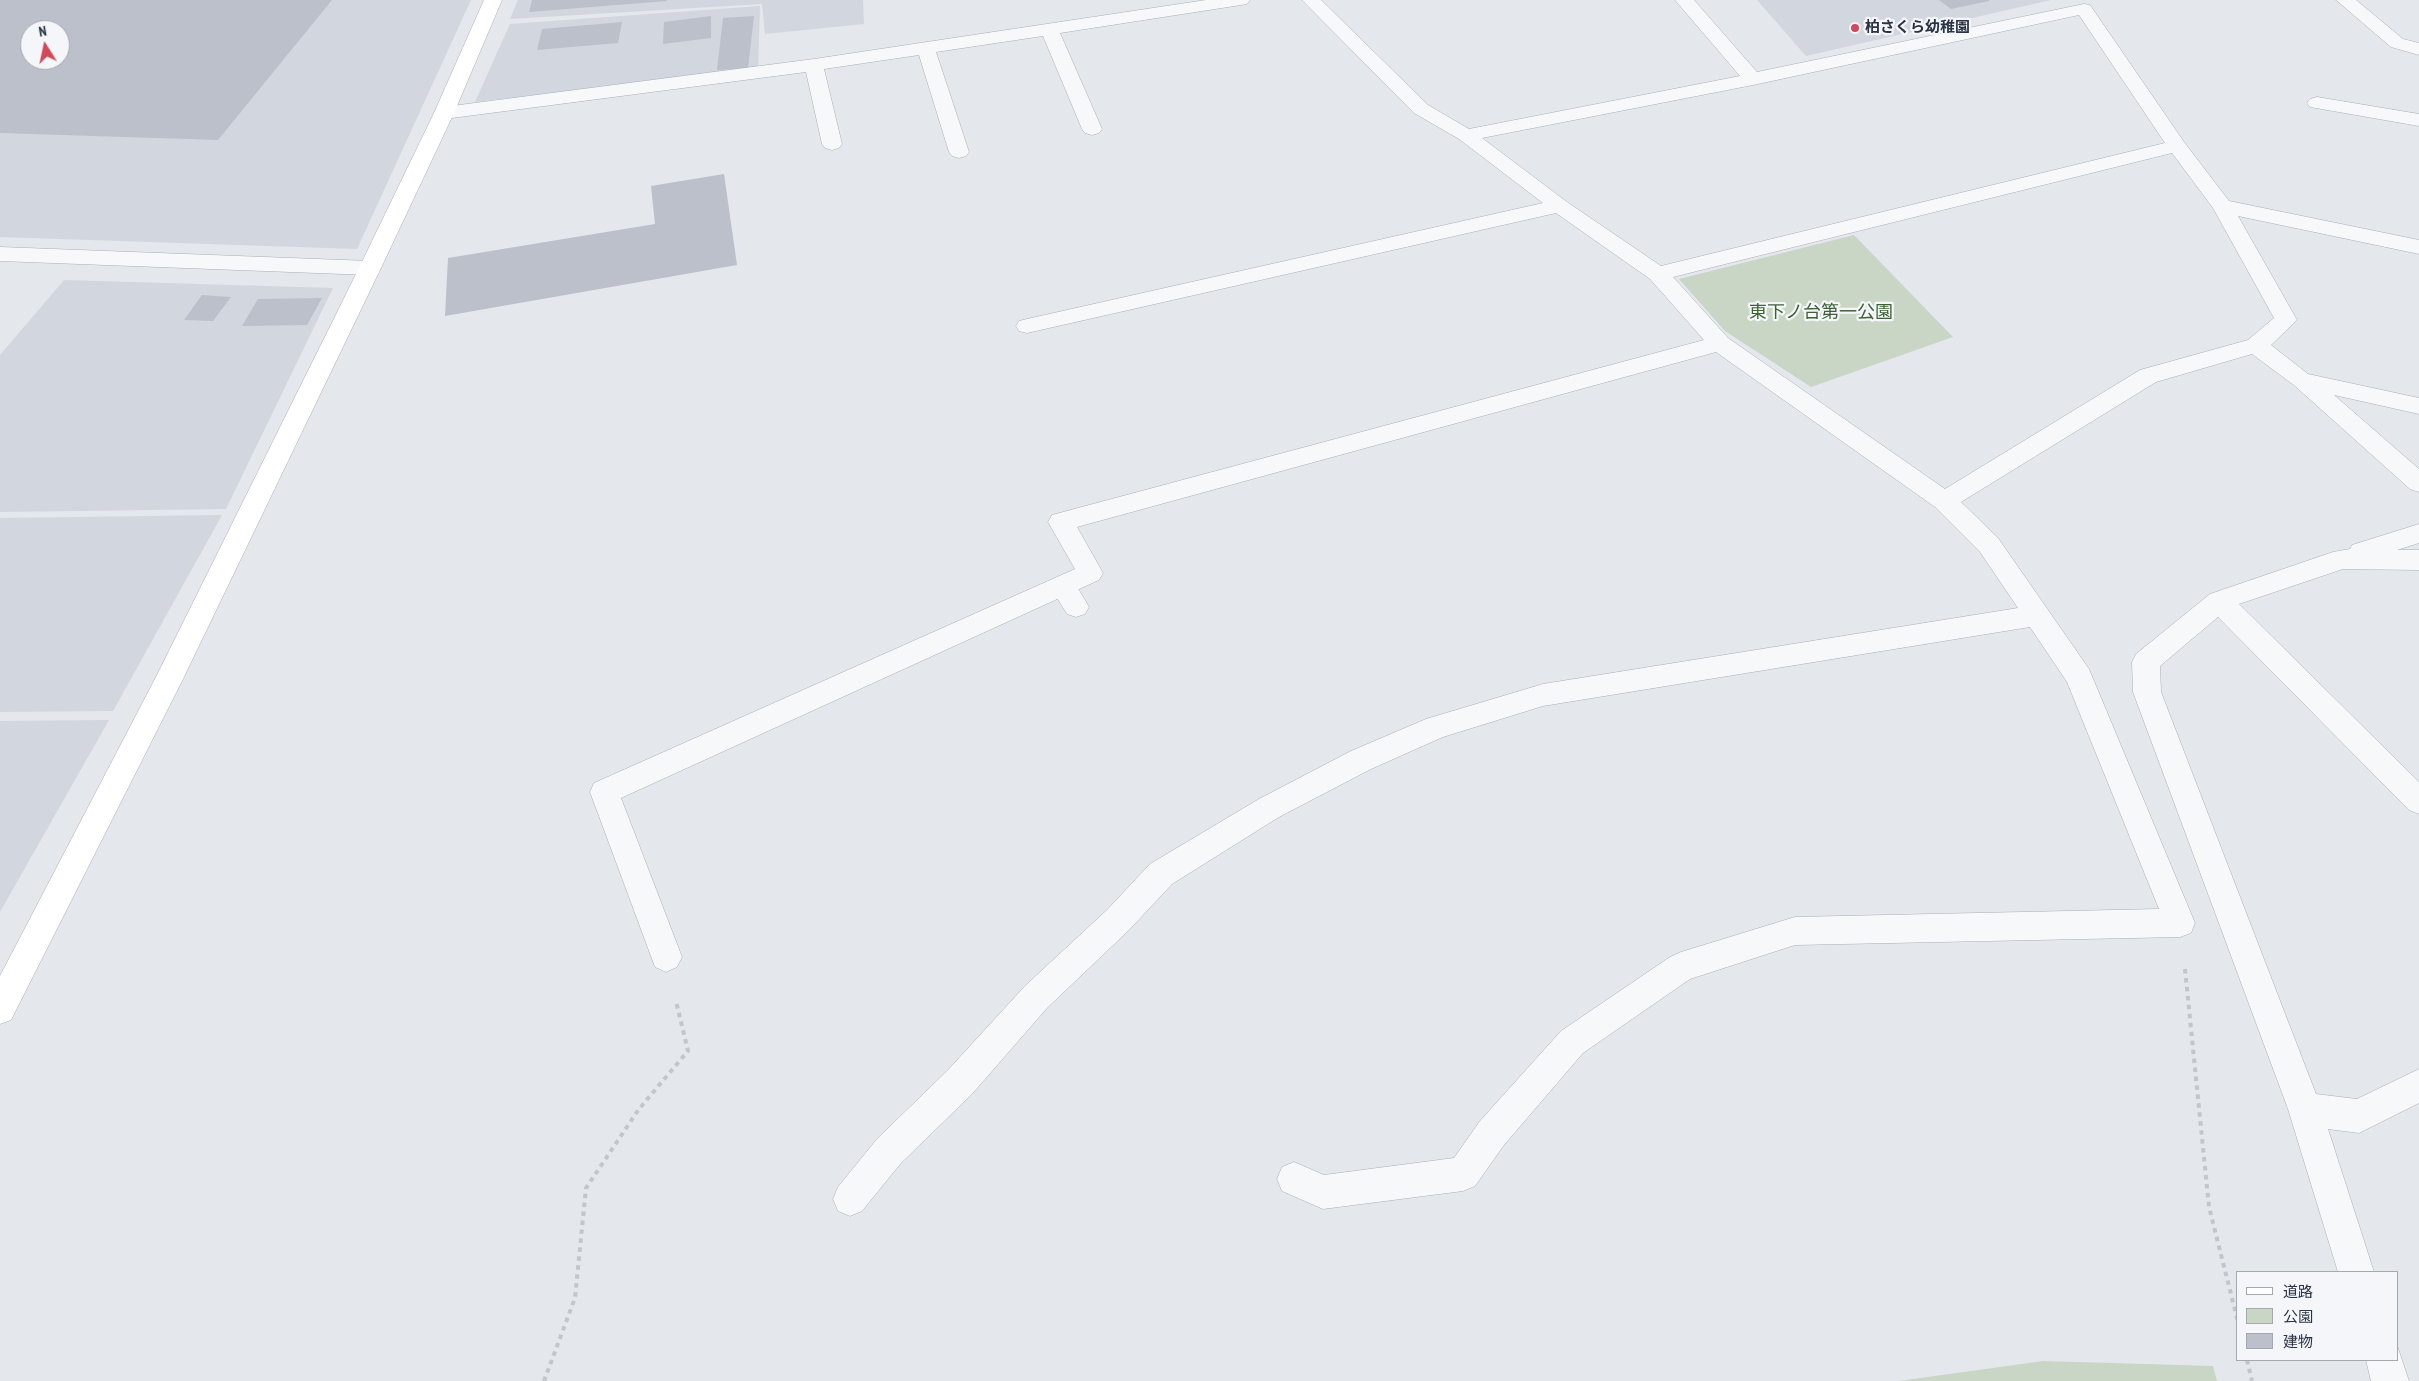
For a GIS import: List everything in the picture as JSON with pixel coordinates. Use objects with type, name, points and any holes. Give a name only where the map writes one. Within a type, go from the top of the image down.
[{"type":"street","points":[[0,1008],[169,679],[444,113],[493,0]]},
{"type":"street","points":[[444,113],[814,65],[1241,0]]},
{"type":"street","points":[[1294,1179],[1323,1192],[1463,1174],[1492,1133],[1572,1042],[1681,967],[1796,931],[2180,924],[2079,677],[1989,546],[1944,501],[1720,343],[1658,274],[1560,206],[1466,135],[1421,109],[1310,0]]},
{"type":"street","points":[[1684,0],[1753,79]]},
{"type":"street","points":[[2345,0],[2397,43],[2419,49]]},
{"type":"street","points":[[1466,135],[1753,79],[2084,9],[2177,146],[2222,206],[2286,320],[2256,345],[2148,376],[1944,501]]},
{"type":"street","points":[[1049,29],[1092,130]]},
{"type":"street","points":[[926,48],[959,152]]},
{"type":"street","points":[[814,65],[832,144]]},
{"type":"street","points":[[2317,103],[2419,120]]},
{"type":"street","points":[[1658,274],[2177,146]]},
{"type":"street","points":[[1028,326],[1560,206]]},
{"type":"street","points":[[2222,206],[2419,247]]},
{"type":"street","points":[[0,254],[370,268]]},
{"type":"street","points":[[666,957],[604,792],[1070,596],[1090,573],[1061,522],[1720,343]]},
{"type":"street","points":[[2256,345],[2300,380],[2419,483]]},
{"type":"street","points":[[2300,380],[2419,406]]},
{"type":"street","points":[[2356,1271],[2305,1109],[2147,692],[2146,662],[2219,601],[2419,533]]},
{"type":"street","points":[[2342,559],[2419,560]]},
{"type":"street","points":[[2219,601],[2419,801]]},
{"type":"street","points":[[850,1199],[889,1151],[960,1082],[1036,996],[1118,920],[1161,874],[1269,808],[1361,760],[1436,726],[1543,695],[2037,615]]},
{"type":"street","points":[[2305,1109],[2359,1116],[2419,1085]]},
{"type":"street","points":[[2384,1361],[2390,1381]]},
{"type":"path","points":[[2180,924],[2209,1207],[2236,1314]]},
{"type":"path","points":[[544,1381],[576,1298],[586,1188],[639,1109],[688,1051],[666,957]]},
{"type":"path","points":[[2247,1361],[2252,1381]]},
{"type":"shaded area","points":[[0,0],[471,0],[357,249],[0,237]]},
{"type":"shaded area","points":[[518,0],[863,0],[864,24],[765,34],[762,4],[510,19]]},
{"type":"shaded area","name":"柏さくら幼稚園","points":[[1757,0],[2051,0],[1806,56]]},
{"type":"shaded area","points":[[760,6],[758,69],[475,102],[510,24]]},
{"type":"shaded area","points":[[64,280],[333,288],[226,509],[0,512],[0,355]]},
{"type":"shaded area","points":[[222,515],[113,711],[0,712],[0,518]]},
{"type":"shaded area","points":[[109,720],[0,912],[0,721]]},
{"type":"green space","name":"東下ノ台第一公園","points":[[1854,235],[1953,337],[1811,387],[1725,331],[1679,279]]},
{"type":"green space","points":[[2043,1361],[2213,1366],[2217,1381],[1899,1381]]},
{"type":"building","points":[[0,0],[332,0],[218,140],[0,133]]},
{"type":"building","points":[[532,0],[667,0],[667,1],[529,12]]},
{"type":"building","points":[[1939,0],[1989,0],[1989,1],[1951,9]]},
{"type":"building","points":[[711,16],[711,38],[663,44],[664,22]]},
{"type":"building","points":[[754,16],[748,68],[717,70],[723,18]]},
{"type":"building","points":[[622,22],[618,43],[537,50],[542,29]]},
{"type":"building","points":[[724,174],[737,265],[445,316],[448,258],[655,224],[651,186]]},
{"type":"building","points":[[202,295],[231,297],[213,321],[184,320]]},
{"type":"building","points":[[322,298],[307,325],[242,326],[258,299]]},
{"type":"place","name":"柏さくら幼稚園","points":[[1855,28]]}]
